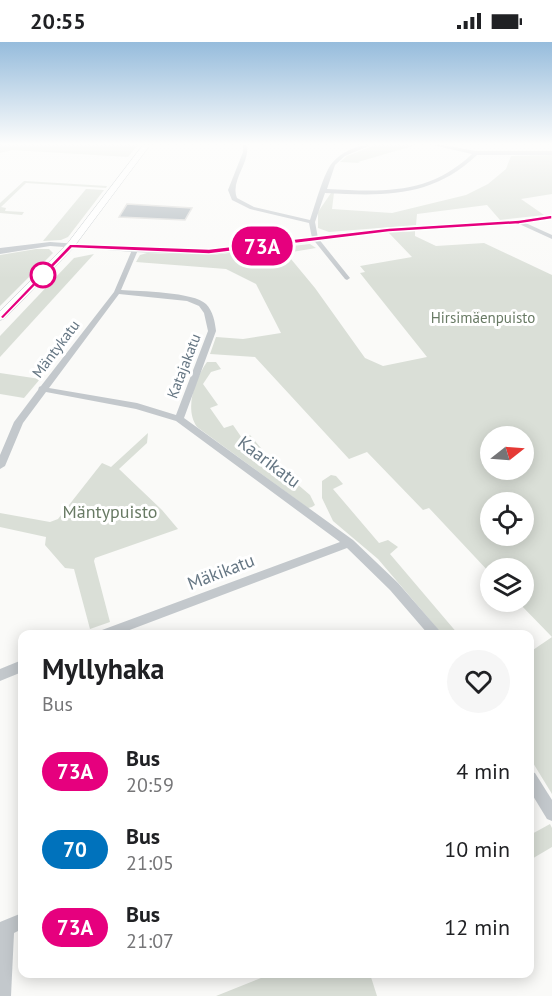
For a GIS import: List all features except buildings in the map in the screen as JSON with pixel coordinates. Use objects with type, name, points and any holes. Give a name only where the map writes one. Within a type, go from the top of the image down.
[{"type":"main road","points":[[0,317],[70,246],[113,190]]},
{"type":"street","points":[[231,190],[234,199],[252,208],[312,222]]},
{"type":"street","points":[[347,278],[315,238],[312,222],[324,191],[367,193],[411,190]]},
{"type":"street","points":[[0,251],[43,244],[196,252],[234,250],[389,230],[519,222],[552,217]]},
{"type":"street","points":[[519,222],[552,237]]},
{"type":"street","name":"Mäntykatu","points":[[0,466],[19,422],[117,292],[135,250]]},
{"type":"street","name":"Katajakatu","points":[[117,292],[192,299],[205,308],[212,331],[179,419]]},
{"type":"street","name":"Kaarikatu","points":[[42,389],[127,404],[179,419],[349,543],[394,585],[432,630]]},
{"type":"street","name":"Mäkikatu","points":[[117,630],[349,543]]},
{"type":"street","points":[[0,675],[18,668]]},
{"type":"street","points":[[534,785],[552,814]]},
{"type":"street","points":[[2,996],[10,926]]},
{"type":"green space","points":[[15,190],[19,190],[1,207],[6,208],[5,211],[24,212],[22,215],[0,213],[0,203]]},
{"type":"green space","points":[[86,190],[104,190],[68,237],[61,240],[43,241]]},
{"type":"green space","points":[[477,190],[552,190],[552,194],[521,199],[544,215],[500,220],[487,205],[417,214],[416,225],[329,232],[318,228],[318,212],[331,193],[334,193],[332,209],[392,213],[466,195]]},
{"type":"green space","name":"Hirsimäenpuisto","points":[[415,231],[415,236],[436,246],[484,243],[552,275],[552,637],[528,612],[534,612],[534,558],[480,558],[480,562],[429,508],[423,510],[367,452],[349,459],[255,357],[210,354],[216,337],[243,339],[281,333],[256,284],[226,269],[136,262],[140,255],[147,253],[212,255],[310,244],[316,248],[286,253],[315,288],[365,358],[383,366],[427,357],[360,273],[365,272],[360,266],[412,257],[388,232]]},
{"type":"green space","points":[[49,249],[53,253],[0,306],[0,255]]},
{"type":"green space","points":[[94,254],[0,357],[0,336],[74,258]]},
{"type":"green space","points":[[207,362],[216,362],[221,369],[211,372],[203,384],[218,405],[210,408],[224,428],[233,425],[242,438],[250,435],[275,465],[310,495],[315,505],[308,508],[197,427],[191,412],[191,403],[195,385]]},
{"type":"green space","points":[[0,373],[40,379],[24,398],[0,394]]},
{"type":"green space","name":"Mäntypuisto","points":[[148,433],[147,443],[119,469],[162,510],[178,529],[95,558],[110,622],[90,629],[74,569],[65,568],[45,545],[46,537],[0,527],[0,513],[50,522],[58,519],[102,463],[111,467]]},
{"type":"green space","points":[[331,475],[336,476],[343,484],[333,489],[379,543],[388,540],[398,547],[390,554],[455,630],[439,630],[378,559],[333,521],[322,498],[322,481]]},
{"type":"green space","points":[[552,637],[552,794],[534,765],[534,649]]},
{"type":"green space","points":[[550,824],[552,828],[552,847],[534,858],[534,833]]},
{"type":"green space","points":[[261,978],[371,978],[377,996],[216,996]]},
{"type":"bus line","name":"73A","points":[[0,317],[70,246],[209,252],[389,230],[519,222],[552,217]]}]
